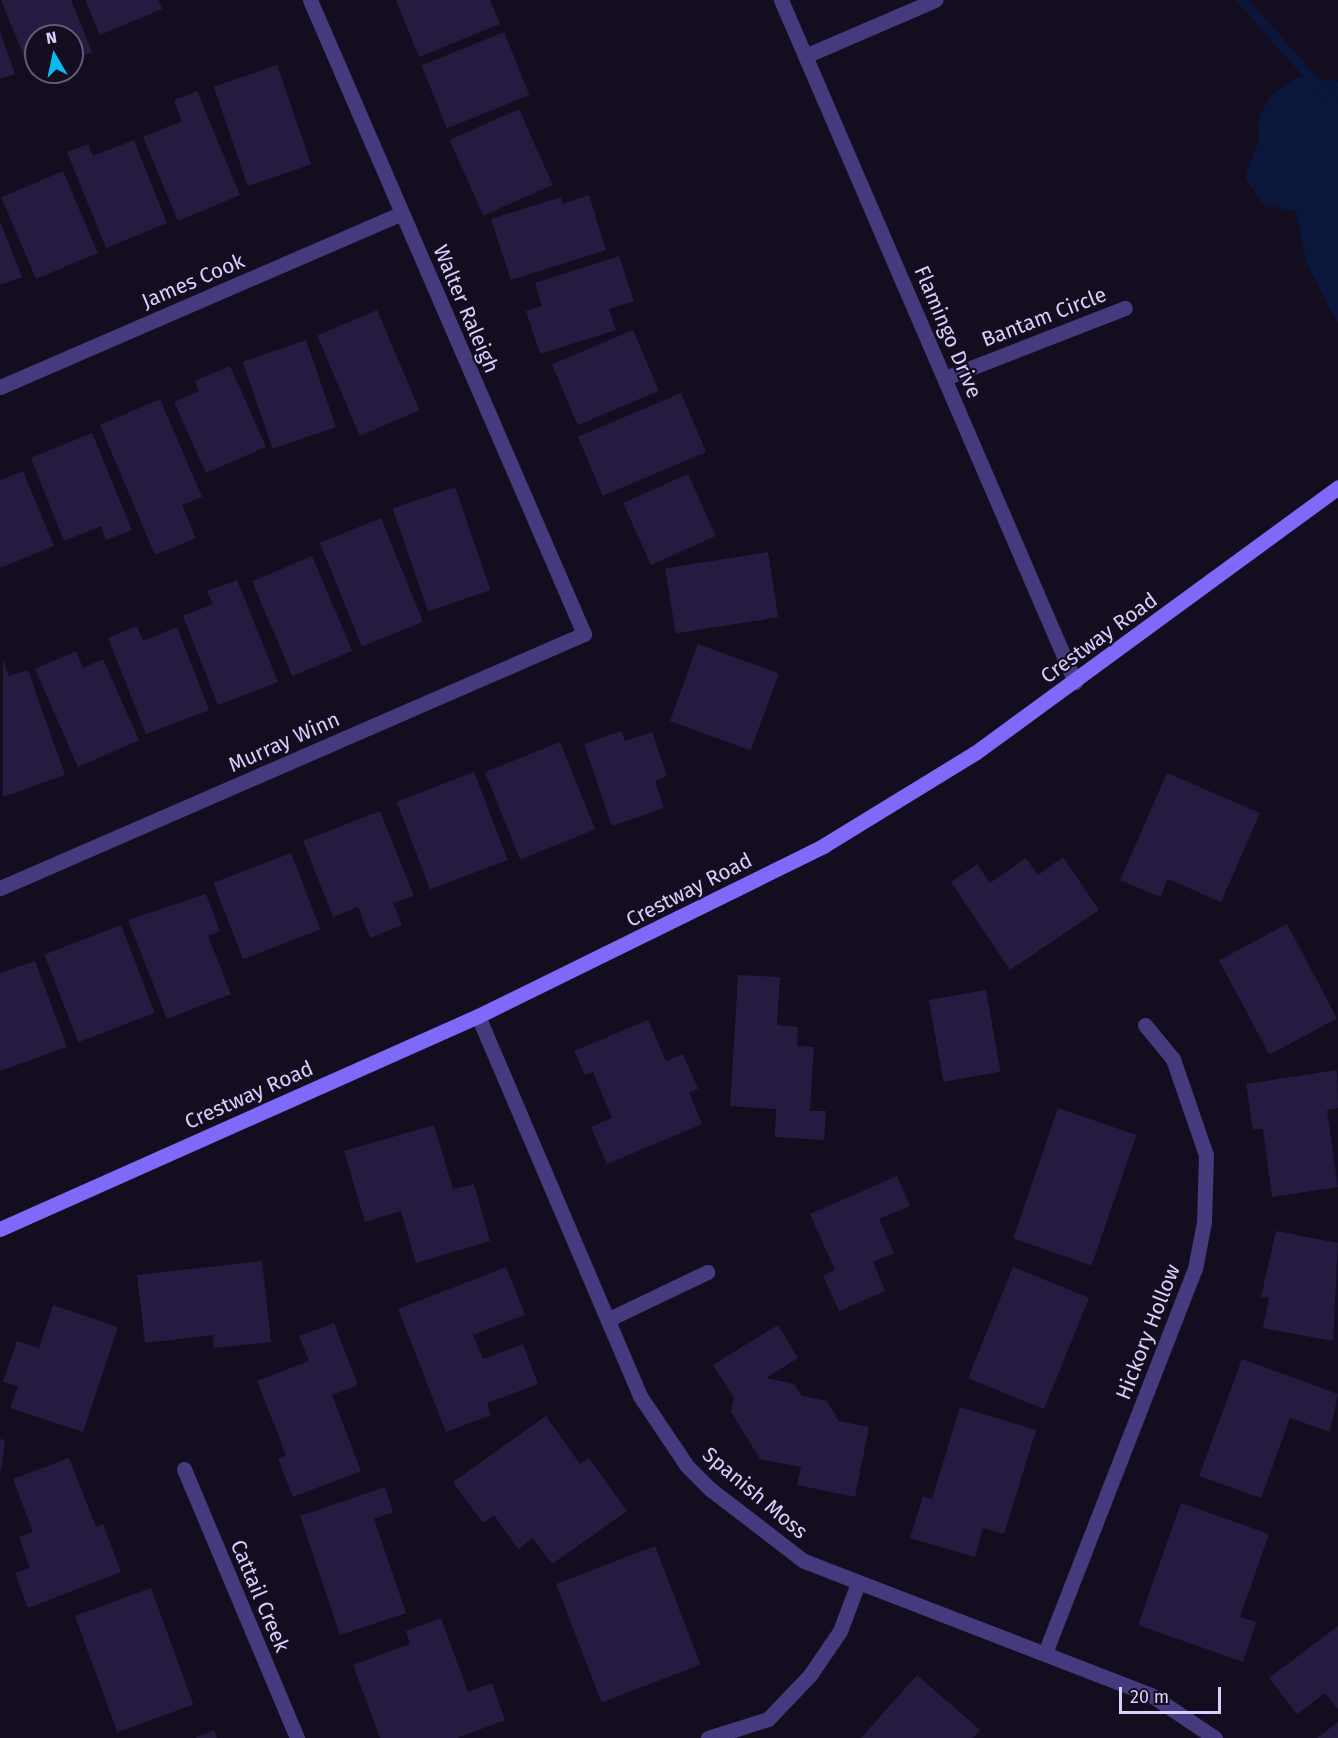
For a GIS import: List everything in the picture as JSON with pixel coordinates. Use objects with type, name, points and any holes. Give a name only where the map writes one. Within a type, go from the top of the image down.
[{"type":"main road","name":"Crestway Road","points":[[0,1229],[478,1016],[662,929],[893,807],[1075,682],[1338,487]]},
{"type":"street","name":"Walter Raleigh","points":[[310,0],[584,634]]},
{"type":"street","name":"Flamingo Drive","points":[[781,0],[1075,682]]},
{"type":"street","points":[[806,56],[935,0]]},
{"type":"street","name":"James Cook","points":[[0,387],[402,213]]},
{"type":"street","name":"Bantam Circle","points":[[945,378],[1125,308]]},
{"type":"street","name":"Murray Winn","points":[[0,888],[584,634]]},
{"type":"street","name":"Spanish Moss","points":[[478,1016],[640,1396],[687,1466],[804,1561],[1151,1695],[1215,1738]]},
{"type":"street","name":"Hickory Hollow","points":[[1045,1653],[1195,1269],[1204,1222],[1206,1155],[1173,1059],[1145,1025]]},
{"type":"street","points":[[609,1319],[707,1272]]},
{"type":"street","name":"Cattail Creek","points":[[184,1469],[297,1738]]},
{"type":"street","points":[[708,1738],[768,1719],[810,1675],[840,1631],[858,1583]]},
{"type":"water","points":[[1298,77],[1338,81],[1338,324],[1306,262],[1296,212],[1263,204],[1245,178],[1259,139],[1258,117],[1272,94]]},
{"type":"building","points":[[1,0],[71,0],[81,24],[24,24],[24,56]]},
{"type":"building","points":[[85,0],[158,0],[162,9],[100,35]]},
{"type":"building","points":[[396,0],[490,0],[500,24],[419,57]]},
{"type":"building","points":[[0,31],[15,74],[0,79]]},
{"type":"building","points":[[84,32],[92,52],[84,55]]},
{"type":"building","points":[[504,32],[529,95],[447,128],[421,65]]},
{"type":"building","points":[[277,65],[311,164],[248,186],[214,87]]},
{"type":"building","points":[[197,91],[240,195],[178,221],[143,137],[182,121],[174,100]]},
{"type":"building","points":[[519,109],[553,185],[483,216],[450,140]]},
{"type":"building","points":[[134,140],[167,223],[106,248],[67,152],[88,144],[93,156]]},
{"type":"building","points":[[63,171],[98,253],[36,279],[1,197]]},
{"type":"building","points":[[589,195],[606,250],[511,280],[491,219],[561,197],[563,204]]},
{"type":"building","points":[[0,221],[22,277],[0,285]]},
{"type":"building","points":[[619,256],[634,301],[609,309],[616,330],[540,354],[526,311],[542,306],[535,283]]},
{"type":"building","points":[[377,310],[420,410],[360,436],[317,335]]},
{"type":"building","points":[[633,330],[659,391],[578,425],[552,364]]},
{"type":"building","points":[[306,340],[336,427],[273,449],[243,362]]},
{"type":"building","points":[[230,366],[266,447],[206,473],[174,402],[199,391],[195,381]]},
{"type":"building","points":[[681,393],[706,452],[603,496],[578,437]]},
{"type":"building","points":[[160,399],[202,497],[182,505],[196,538],[155,555],[100,425]]},
{"type":"building","points":[[92,433],[132,530],[106,540],[101,526],[64,541],[31,458]]},
{"type":"building","points":[[23,471],[54,546],[0,568],[0,480]]},
{"type":"building","points":[[688,474],[716,536],[651,565],[623,503]]},
{"type":"building","points":[[455,487],[490,590],[428,612],[393,508]]},
{"type":"building","points":[[381,518],[423,622],[362,647],[320,543]]},
{"type":"building","points":[[768,552],[778,617],[676,633],[665,568]]},
{"type":"building","points":[[312,556],[352,651],[292,676],[252,581]]},
{"type":"building","points":[[237,580],[278,682],[218,705],[183,616],[213,604],[207,591]]},
{"type":"building","points":[[137,626],[143,641],[177,627],[209,710],[146,734],[108,638]]},
{"type":"building","points":[[698,644],[779,673],[751,750],[670,721]]},
{"type":"building","points":[[76,651],[83,668],[103,659],[139,740],[78,767],[35,669]]},
{"type":"building","points":[[3,659],[9,676],[28,670],[65,775],[3,797]]},
{"type":"building","points":[[621,731],[625,741],[652,732],[667,776],[655,781],[664,808],[612,826],[584,744]]},
{"type":"building","points":[[560,742],[595,829],[520,859],[485,772]]},
{"type":"building","points":[[474,772],[508,860],[430,890],[397,802]]},
{"type":"building","points":[[1167,773],[1260,813],[1221,902],[1168,879],[1160,897],[1120,880]]},
{"type":"building","points":[[380,811],[414,896],[393,903],[402,925],[370,938],[358,907],[333,917],[303,841]]},
{"type":"building","points":[[291,853],[320,930],[243,959],[214,883]]},
{"type":"building","points":[[1063,857],[1099,910],[1010,970],[951,882],[977,864],[990,883],[1026,858],[1038,875]]},
{"type":"building","points":[[206,894],[220,931],[208,936],[231,994],[167,1019],[128,920]]},
{"type":"building","points":[[1287,924],[1337,1018],[1269,1055],[1219,960]]},
{"type":"building","points":[[121,925],[155,1013],[78,1042],[44,954]]},
{"type":"building","points":[[35,961],[67,1047],[0,1071],[0,973]]},
{"type":"building","points":[[738,975],[780,977],[777,1025],[798,1027],[797,1046],[814,1047],[810,1111],[826,1111],[824,1140],[775,1137],[776,1109],[730,1106]]},
{"type":"building","points":[[986,990],[1000,1072],[943,1082],[929,1000]]},
{"type":"building","points":[[648,1020],[666,1061],[683,1054],[698,1089],[689,1092],[702,1124],[607,1164],[591,1127],[612,1118],[593,1072],[585,1075],[574,1051]]},
{"type":"building","points":[[1337,1070],[1338,1108],[1327,1110],[1338,1187],[1272,1197],[1263,1129],[1253,1130],[1246,1084]]},
{"type":"building","points":[[1058,1108],[1136,1135],[1092,1266],[1013,1238]]},
{"type":"building","points":[[434,1125],[453,1189],[474,1184],[490,1241],[416,1263],[401,1211],[365,1222],[344,1151]]},
{"type":"building","points":[[897,1176],[910,1206],[879,1219],[894,1253],[873,1262],[885,1291],[839,1311],[823,1276],[835,1270],[810,1214]]},
{"type":"building","points":[[1276,1231],[1338,1243],[1333,1341],[1263,1328],[1269,1298],[1261,1297]]},
{"type":"building","points":[[262,1261],[271,1342],[214,1348],[213,1335],[145,1343],[137,1275]]},
{"type":"building","points":[[506,1267],[525,1315],[473,1335],[483,1359],[523,1344],[538,1384],[487,1403],[491,1415],[446,1432],[398,1309]]},
{"type":"building","points":[[1013,1267],[1089,1298],[1044,1409],[968,1378]]},
{"type":"building","points":[[53,1305],[118,1327],[83,1432],[10,1408],[18,1386],[3,1382],[17,1341],[39,1348]]},
{"type":"building","points":[[334,1323],[358,1385],[332,1395],[361,1471],[293,1497],[278,1459],[286,1455],[257,1381],[309,1361],[299,1336]]},
{"type":"building","points":[[778,1325],[798,1358],[766,1378],[794,1384],[802,1396],[827,1401],[839,1421],[869,1427],[855,1497],[797,1485],[801,1467],[760,1459],[731,1412],[734,1398],[713,1365]]},
{"type":"building","points":[[1242,1359],[1338,1394],[1330,1432],[1290,1418],[1261,1498],[1199,1476]]},
{"type":"building","points":[[960,1407],[1036,1430],[1004,1534],[983,1528],[975,1557],[910,1538],[923,1496],[932,1499]]},
{"type":"building","points":[[546,1416],[580,1464],[589,1458],[627,1511],[552,1564],[533,1538],[518,1549],[494,1515],[483,1523],[453,1482]]},
{"type":"building","points":[[0,1439],[5,1440],[1,1471],[0,1471]]},
{"type":"building","points":[[69,1458],[96,1527],[103,1524],[121,1572],[28,1608],[15,1573],[30,1568],[19,1537],[33,1532],[13,1479]]},
{"type":"building","points":[[385,1487],[393,1512],[374,1519],[406,1613],[340,1635],[300,1516]]},
{"type":"building","points":[[1181,1503],[1269,1534],[1240,1617],[1256,1622],[1243,1662],[1138,1625]]},
{"type":"building","points":[[655,1546],[701,1665],[602,1703],[556,1584]]},
{"type":"building","points":[[151,1588],[193,1705],[117,1732],[75,1616]]},
{"type":"building","points":[[441,1618],[468,1692],[492,1683],[505,1720],[457,1738],[380,1738],[353,1665],[410,1644],[406,1631]]},
{"type":"building","points":[[1338,1626],[1338,1709],[1325,1693],[1297,1714],[1269,1678]]},
{"type":"building","points":[[917,1675],[980,1730],[973,1738],[861,1738]]},
{"type":"building","points":[[1338,1722],[1338,1738],[1317,1738]]},
{"type":"building","points":[[214,1730],[217,1738],[195,1738]]},
{"type":"waterway","points":[[1242,0],[1338,108]]}]
